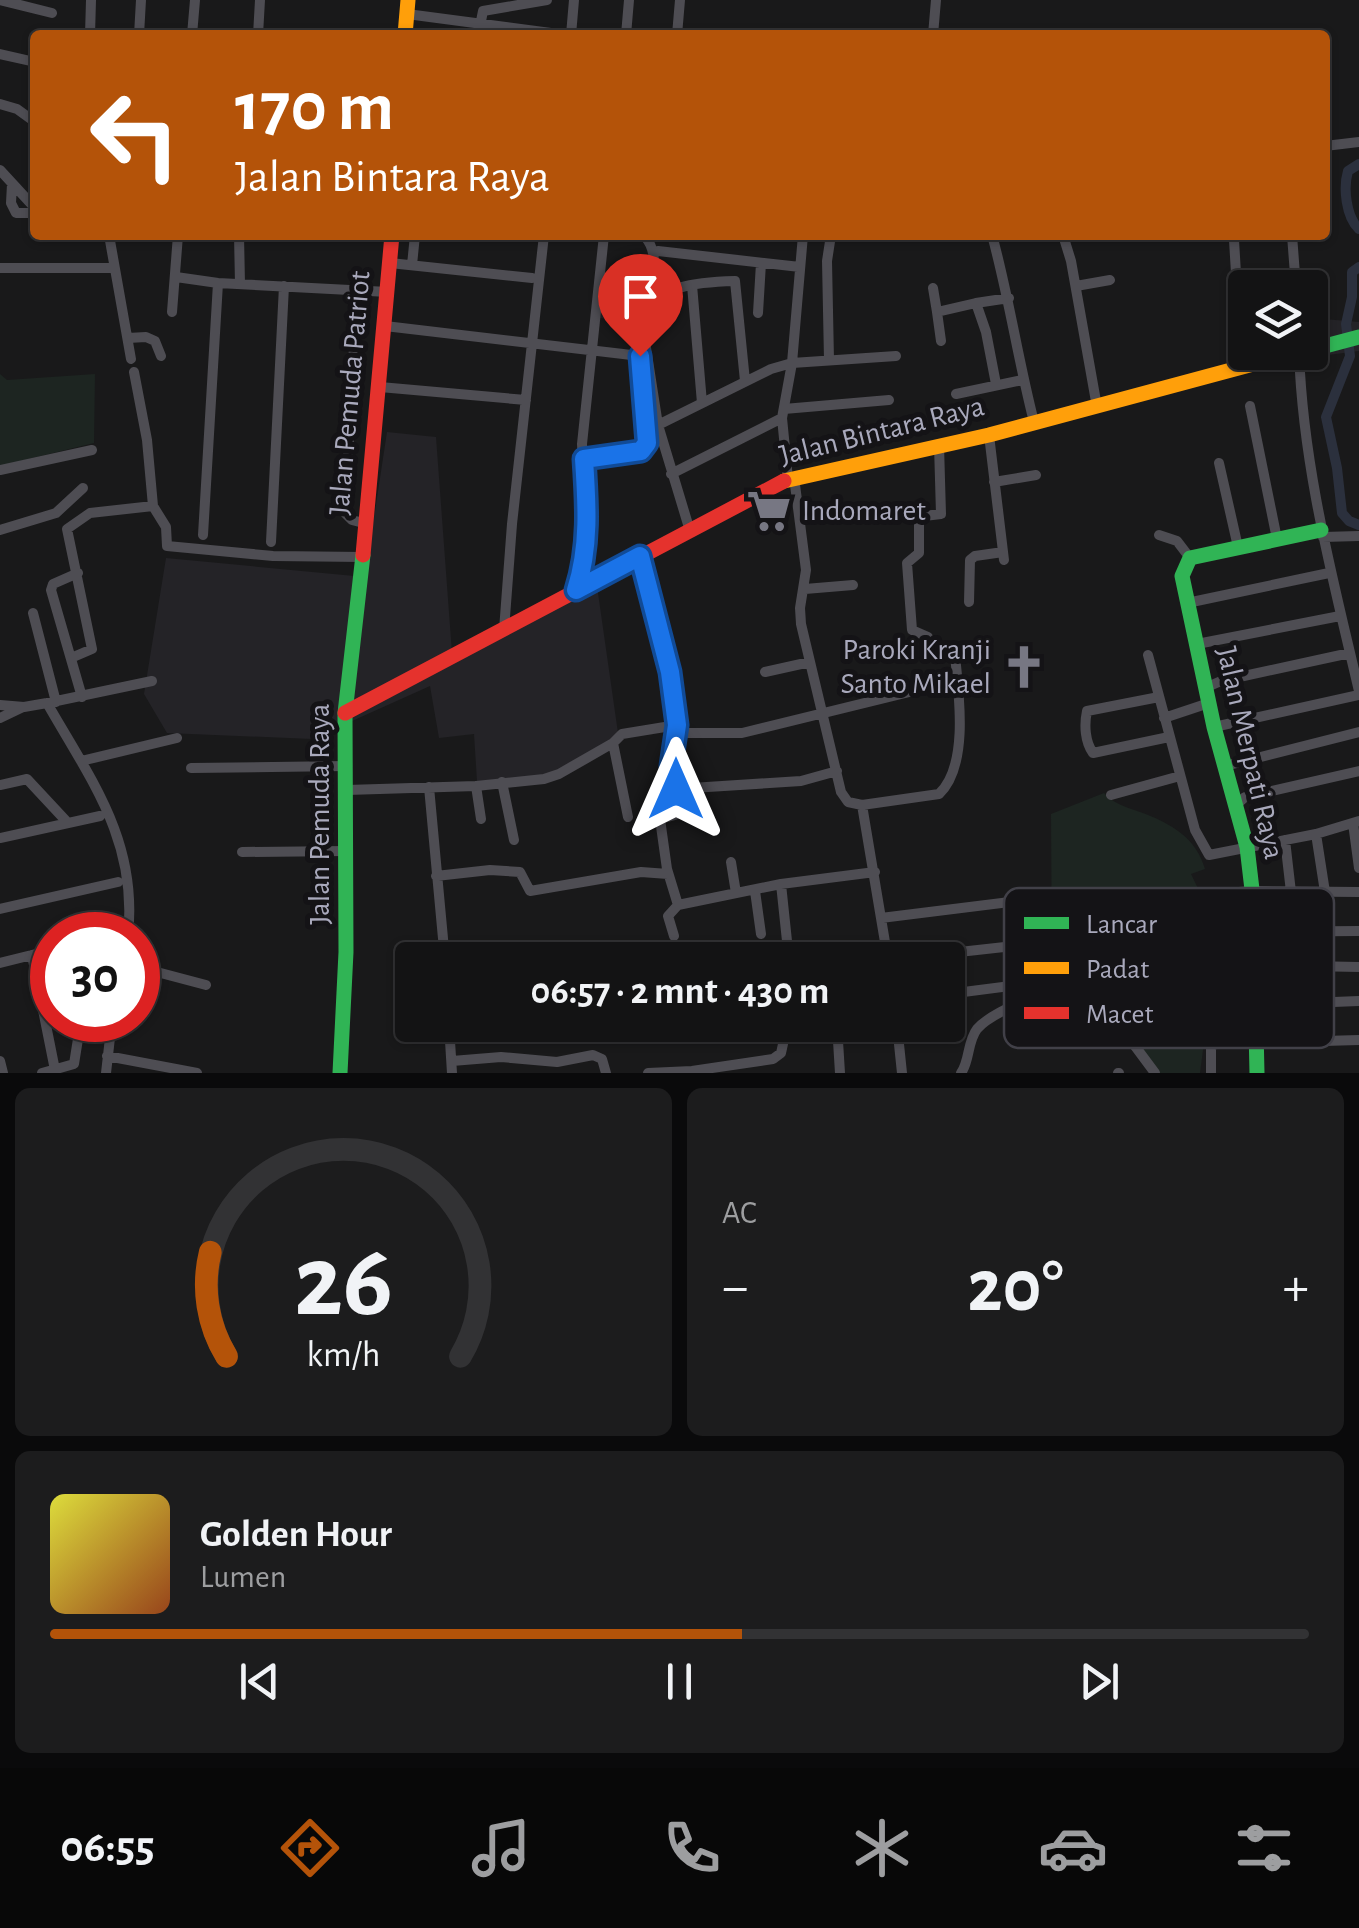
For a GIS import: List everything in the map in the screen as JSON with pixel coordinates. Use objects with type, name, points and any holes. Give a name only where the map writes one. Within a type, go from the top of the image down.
[{"type":"main road","name":"Jalan Pemuda Patriot","points":[[363,557],[392,240]]},
{"type":"main road","points":[[1328,346],[1359,337]]},
{"type":"main road","name":"Jalan Bintara Raya","points":[[345,713],[791,478],[989,435],[1232,370]]},
{"type":"main road","points":[[1190,558],[1277,539],[1322,534]]},
{"type":"main road","name":"Jalan Pemuda Raya","points":[[340,1073],[346,968],[345,713],[363,557]]},
{"type":"main road","name":"Jalan Merpati Raya","points":[[1190,558],[1182,576],[1214,727],[1247,847],[1252,888]]},
{"type":"main road","name":"Jalan Merpati Raya","points":[[1255,1048],[1257,1073]]},
{"type":"street","points":[[0,0],[52,13]]},
{"type":"street","points":[[90,30],[91,0]]},
{"type":"street","points":[[139,30],[141,0]]},
{"type":"street","points":[[192,30],[194,0]]},
{"type":"street","points":[[258,30],[260,0]]},
{"type":"street","points":[[481,21],[483,11],[546,0]]},
{"type":"street","points":[[570,30],[574,0]]},
{"type":"street","points":[[626,30],[629,0]]},
{"type":"street","points":[[677,30],[680,0]]},
{"type":"street","points":[[933,30],[936,0]]},
{"type":"street","points":[[407,7],[538,30]]},
{"type":"street","points":[[0,54],[30,61]]},
{"type":"street","points":[[0,104],[17,108],[30,118]]},
{"type":"street","points":[[1330,145],[1359,142]]},
{"type":"street","points":[[0,170],[30,204]]},
{"type":"street","points":[[12,184],[11,204],[16,213],[30,211]]},
{"type":"street","points":[[109,240],[131,359]]},
{"type":"street","points":[[172,312],[178,240]]},
{"type":"street","points":[[239,240],[240,284]]},
{"type":"street","points":[[412,265],[414,240]]},
{"type":"street","points":[[504,630],[543,240]]},
{"type":"street","points":[[576,590],[583,568],[586,531],[582,444],[604,240]]},
{"type":"street","points":[[584,459],[645,448],[648,436],[636,318],[650,294],[654,252],[647,240]]},
{"type":"street","points":[[803,240],[792,363],[783,413],[791,478],[801,516],[806,589],[800,608],[801,624],[844,798],[862,805],[939,794],[956,763],[956,656],[950,651],[933,652],[928,637],[912,630],[907,563],[919,553],[920,520],[940,514],[939,445]]},
{"type":"street","points":[[829,360],[827,261],[830,240]]},
{"type":"street","points":[[993,240],[1034,422]]},
{"type":"street","points":[[1064,240],[1098,406]]},
{"type":"street","points":[[1234,240],[1236,270]]},
{"type":"street","points":[[1292,240],[1295,270]]},
{"type":"street","points":[[658,251],[800,267]]},
{"type":"street","points":[[390,263],[532,278]]},
{"type":"street","points":[[758,313],[761,263]]},
{"type":"street","points":[[0,268],[112,268]]},
{"type":"street","points":[[176,277],[388,292]]},
{"type":"street","points":[[1076,286],[1110,280]]},
{"type":"street","points":[[690,531],[658,425],[642,322],[648,306],[662,294],[692,285],[735,281],[745,381]]},
{"type":"street","points":[[203,535],[218,282]]},
{"type":"street","points":[[692,285],[702,403]]},
{"type":"street","points":[[272,542],[284,286]]},
{"type":"street","points":[[933,288],[941,340]]},
{"type":"street","points":[[357,291],[345,513],[367,524]]},
{"type":"street","points":[[938,312],[1009,298]]},
{"type":"street","points":[[976,303],[996,384]]},
{"type":"street","points":[[385,326],[640,356]]},
{"type":"street","points":[[128,338],[156,340],[162,356]]},
{"type":"street","points":[[658,425],[745,381],[792,363],[896,356]]},
{"type":"street","points":[[1214,727],[1359,693],[1329,573],[1301,407],[1299,370]]},
{"type":"street","points":[[134,372],[147,440],[153,506],[166,527],[164,542],[168,547],[273,556],[363,557]]},
{"type":"street","points":[[956,394],[1022,380]]},
{"type":"street","points":[[380,386],[526,400]]},
{"type":"street","points":[[671,474],[783,413],[890,400]]},
{"type":"street","points":[[1250,406],[1277,539]]},
{"type":"street","points":[[968,602],[970,560],[975,556],[1003,556],[989,435]]},
{"type":"street","points":[[0,470],[92,450]]},
{"type":"street","points":[[1218,463],[1238,547]]},
{"type":"street","points":[[994,482],[1036,475]]},
{"type":"street","points":[[0,530],[63,508],[83,488]]},
{"type":"street","points":[[70,658],[92,649],[66,533],[73,522],[90,513],[153,506]]},
{"type":"street","points":[[1322,534],[1359,536]]},
{"type":"street","points":[[1158,535],[1177,541],[1190,558]]},
{"type":"street","points":[[640,556],[670,672],[677,729],[671,766],[677,813],[660,819],[668,874],[678,905]]},
{"type":"street","points":[[78,573],[53,584],[51,590],[82,696]]},
{"type":"street","points":[[1188,603],[1329,573]]},
{"type":"street","points":[[806,589],[853,585]]},
{"type":"street","points":[[33,613],[52,702],[110,811],[119,837],[128,885],[125,912]]},
{"type":"street","points":[[1197,644],[1340,616]]},
{"type":"street","points":[[1164,718],[1207,696],[1221,681],[1350,652]]},
{"type":"street","points":[[1148,655],[1195,830],[1209,855],[1356,822],[1359,868]]},
{"type":"street","points":[[765,672],[810,662]]},
{"type":"street","points":[[0,718],[24,707],[152,681]]},
{"type":"street","points":[[347,790],[476,786],[544,779],[560,774],[622,734],[677,729],[742,733],[942,684]]},
{"type":"street","points":[[1159,698],[1086,711],[1086,734],[1091,753],[1169,737]]},
{"type":"street","points":[[0,705],[24,707]]},
{"type":"street","points":[[1224,766],[1359,732]]},
{"type":"street","points":[[82,761],[178,738]]},
{"type":"street","points":[[613,742],[628,817]]},
{"type":"street","points":[[191,768],[346,766]]},
{"type":"street","points":[[676,789],[801,781],[837,771]]},
{"type":"street","points":[[1235,806],[1245,797],[1359,772]]},
{"type":"street","points":[[1111,795],[1180,776]]},
{"type":"street","points":[[0,785],[28,779],[68,823]]},
{"type":"street","points":[[502,782],[514,840]]},
{"type":"street","points":[[430,786],[443,942]]},
{"type":"street","points":[[476,786],[482,819]]},
{"type":"street","points":[[862,805],[885,942]]},
{"type":"street","points":[[0,838],[100,816]]},
{"type":"street","points":[[1316,834],[1324,888]]},
{"type":"street","points":[[1286,840],[1291,888]]},
{"type":"street","points":[[242,852],[347,852]]},
{"type":"street","points":[[730,862],[736,893]]},
{"type":"street","points":[[436,876],[490,870],[520,872],[530,892],[641,872],[668,874]]},
{"type":"street","points":[[674,936],[668,916],[678,905],[781,884],[876,872]]},
{"type":"street","points":[[0,908],[118,882]]},
{"type":"street","points":[[781,884],[787,942]]},
{"type":"street","points":[[755,891],[761,934]]},
{"type":"street","points":[[882,918],[1004,903]]},
{"type":"street","points":[[965,951],[1004,947]]},
{"type":"street","points":[[0,963],[30,956]]},
{"type":"street","points":[[1334,967],[1359,967]]},
{"type":"street","points":[[160,973],[206,986]]},
{"type":"street","points":[[965,992],[1004,987]]},
{"type":"street","points":[[1334,1002],[1359,1001]]},
{"type":"street","points":[[962,1073],[975,1031],[1004,1014]]},
{"type":"street","points":[[1334,1040],[1359,1040]]},
{"type":"street","points":[[49,1042],[55,1070]]},
{"type":"street","points":[[42,1073],[74,1064],[78,1042]]},
{"type":"street","points":[[106,1073],[109,1042]]},
{"type":"street","points":[[451,1042],[452,1067],[501,1057],[557,1062],[593,1055],[602,1059],[606,1073]]},
{"type":"street","points":[[648,1073],[734,1070],[778,1056],[781,1042]]},
{"type":"street","points":[[837,1042],[840,1073]]},
{"type":"street","points":[[899,1042],[902,1073]]},
{"type":"street","points":[[1137,1048],[1156,1073]]},
{"type":"street","points":[[1210,1073],[1211,1048]]},
{"type":"street","points":[[107,1056],[197,1073]]},
{"type":"street","points":[[0,1061],[3,1073]]},
{"type":"shaded area","points":[[603,275],[649,277],[649,294],[633,321],[599,318]]},
{"type":"shaded area","points":[[1328,319],[1359,322],[1359,351],[1328,355]]},
{"type":"shaded area","points":[[0,374],[7,380],[95,374],[94,443],[0,466]]},
{"type":"shaded area","points":[[387,432],[436,437],[452,653],[596,579],[619,740],[547,776],[477,781],[474,734],[439,738],[430,686],[312,739],[167,733],[144,694],[166,558],[365,577]]},
{"type":"shaded area","points":[[1104,793],[1116,803],[1162,821],[1188,840],[1201,858],[1205,869],[1191,874],[1198,888],[1051,888],[1051,814]]},
{"type":"shaded area","points":[[1130,1048],[1203,1048],[1200,1073],[1154,1073]]},
{"type":"waterway","points":[[1359,164],[1348,171],[1346,186],[1348,210],[1359,229]]},
{"type":"waterway","points":[[1359,267],[1352,272],[1346,324],[1350,356],[1326,417],[1342,513],[1359,525]]},
{"type":"traffic: fast","points":[[1328,345],[1359,337]]},
{"type":"traffic: fast","points":[[1252,888],[1247,847],[1214,727],[1182,576],[1190,558],[1321,530]]},
{"type":"traffic: fast","points":[[340,1073],[346,952],[345,713],[363,555]]},
{"type":"traffic: fast","points":[[1256,1048],[1257,1073]]},
{"type":"traffic: slow","points":[[405,30],[408,0]]},
{"type":"traffic: slow","points":[[784,481],[989,435],[1231,370]]},
{"type":"traffic: jam","points":[[363,555],[392,240]]},
{"type":"traffic: jam","points":[[345,713],[784,481]]},
{"type":"place","name":"Indomaret","points":[[769,511]]},
{"type":"place","name":"Paroki Kranji Santo Mikael","points":[[1024,667]]},
{"type":"route","points":[[640,356],[647,443],[641,451],[584,459],[586,531],[583,568],[576,590],[640,556],[670,672],[677,725],[671,766],[676,789]]}]
